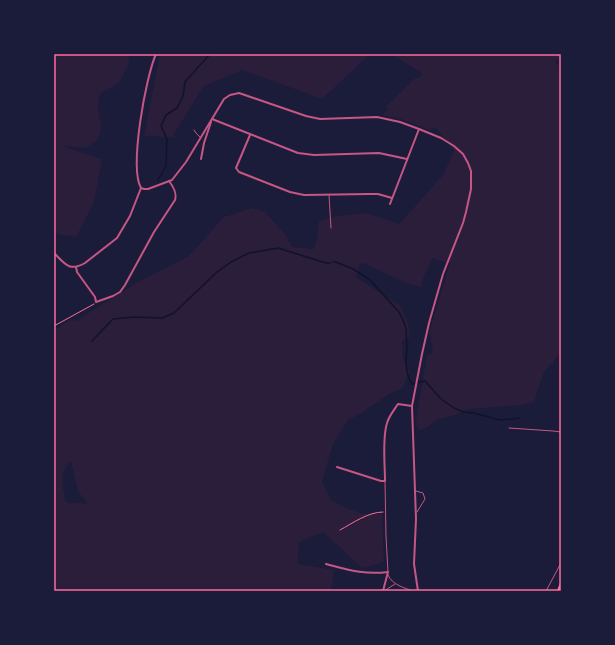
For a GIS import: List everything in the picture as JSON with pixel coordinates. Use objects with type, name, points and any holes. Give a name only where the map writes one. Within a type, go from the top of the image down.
[{"type":"main road","points":[[558,591],[561,584]]},
{"type":"street","points":[[54,253],[67,265],[73,268],[85,263],[117,238],[130,216],[140,188],[138,182],[137,151],[142,108],[151,66],[156,54]]},
{"type":"street","points":[[140,188],[148,189],[172,180],[186,162],[224,99],[230,95],[239,93],[306,116],[320,119],[377,118],[400,122],[419,128],[441,138],[463,154],[471,171],[471,189],[463,223],[443,274],[429,323],[412,406],[416,513],[414,564],[418,591]]},
{"type":"street","points":[[211,120],[298,153],[314,155],[379,153],[407,159]]},
{"type":"street","points":[[201,159],[211,120]]},
{"type":"street","points":[[390,204],[419,128]]},
{"type":"street","points":[[250,135],[236,168],[239,172],[290,192],[304,195],[378,194],[392,198]]},
{"type":"street","points":[[76,267],[77,272],[95,297],[96,302],[120,292],[129,279],[154,232],[175,200],[176,196],[169,181]]},
{"type":"street","points":[[336,467],[385,481],[385,433],[387,423],[390,415],[398,404],[412,406]]},
{"type":"street","points":[[326,564],[362,573],[376,574],[388,572],[383,591]]},
{"type":"lane","points":[[194,130],[201,138]]},
{"type":"lane","points":[[330,195],[330,228]]},
{"type":"lane","points":[[509,428],[561,432]]},
{"type":"lane","points":[[385,481],[388,572],[390,579],[396,584],[413,591]]},
{"type":"lane","points":[[415,491],[422,493],[425,499],[416,513]]},
{"type":"lane","points":[[546,591],[561,563]]},
{"type":"lane","points":[[383,591],[396,584]]},
{"type":"path","points":[[54,326],[96,302]]},
{"type":"path","points":[[340,530],[378,512],[385,513]]},
{"type":"shaded area","points":[[54,54],[130,54],[128,57],[130,61],[119,83],[102,92],[99,98],[98,108],[101,127],[100,134],[95,142],[85,148],[62,146],[102,159],[94,202],[76,237],[57,234],[54,229]]},
{"type":"shaded area","points":[[160,54],[370,54],[322,99],[242,70],[204,86],[172,137],[144,136]]},
{"type":"shaded area","points":[[392,54],[561,54],[561,57],[555,61],[557,65],[560,64],[561,66],[561,353],[544,372],[534,402],[521,405],[469,409],[452,416],[436,420],[428,427],[420,430],[417,427],[416,419],[427,355],[433,354],[429,333],[450,263],[433,258],[424,276],[421,287],[406,283],[363,263],[360,264],[356,277],[401,306],[408,324],[410,337],[402,341],[403,359],[409,372],[403,388],[389,394],[360,414],[348,420],[334,442],[322,482],[331,500],[346,508],[363,514],[382,514],[384,561],[379,564],[362,568],[323,532],[299,542],[298,564],[334,570],[331,591],[54,591],[54,331],[66,322],[72,320],[76,321],[138,282],[189,256],[224,217],[252,208],[265,212],[286,235],[292,247],[314,249],[319,221],[337,216],[367,213],[399,224],[443,175],[454,151],[435,127],[429,130],[401,119],[382,115],[388,110],[386,107],[414,79],[419,78],[423,74]],"holes":[[[71,461],[78,491],[86,504],[69,503],[65,500],[62,479],[64,471]]]},
{"type":"waterway","points":[[158,180],[166,166],[167,139],[161,126],[166,115],[177,108],[183,96],[185,82],[210,54]]},
{"type":"waterway","points":[[92,341],[113,319],[134,317],[162,318],[174,313],[217,272],[231,262],[249,253],[278,248],[330,263]]},
{"type":"waterway","points":[[333,262],[353,269],[370,280],[399,312],[406,328],[406,368],[408,377],[412,384],[425,381],[441,399],[454,408],[464,412],[500,420],[520,418]]}]
